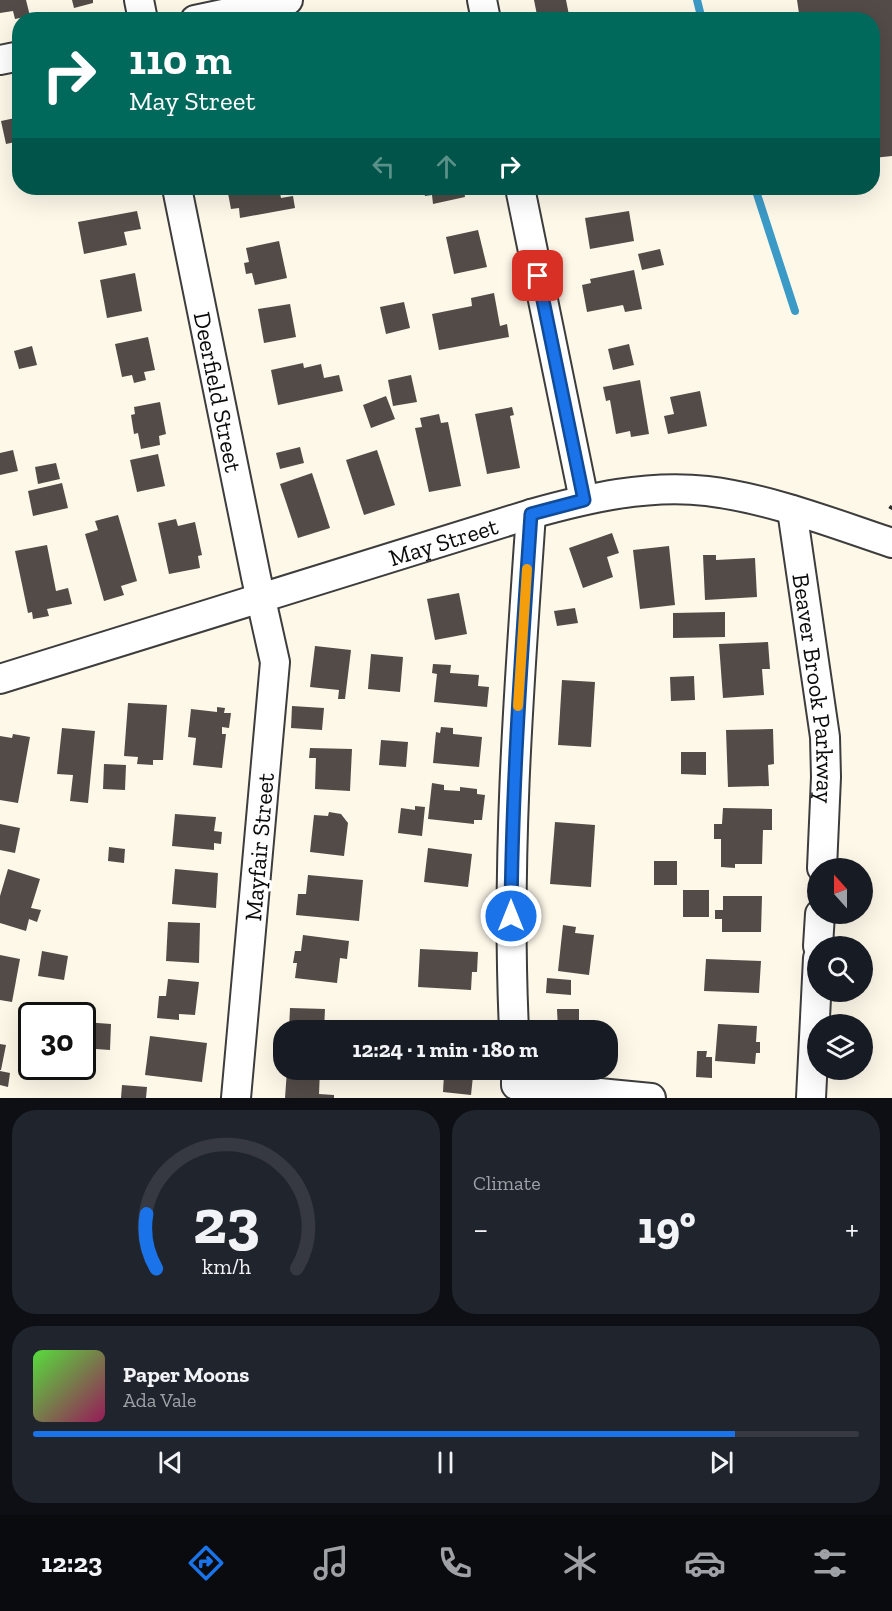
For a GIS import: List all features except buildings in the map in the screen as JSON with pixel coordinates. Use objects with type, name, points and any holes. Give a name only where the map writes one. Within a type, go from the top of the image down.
[{"type":"street","points":[[232,12],[288,0]]},
{"type":"street","name":"Deerfield Street","points":[[178,195],[260,598]]},
{"type":"street","points":[[521,195],[584,500]]},
{"type":"street","name":"May Street","points":[[0,679],[531,514],[584,500],[649,490],[678,489],[733,495],[792,510],[892,543]]},
{"type":"street","name":"Beaver Brook Parkway","points":[[792,510],[825,737],[826,777],[822,858]]},
{"type":"street","points":[[513,1020],[510,960],[511,850],[518,702],[531,514]]},
{"type":"street","name":"Mayfair Street","points":[[236,1098],[275,662],[260,598]]},
{"type":"street","points":[[811,1098],[816,1002]]},
{"type":"street","points":[[516,1080],[516,1085],[651,1098]]},
{"type":"waterway","points":[[697,0],[700,12]]},
{"type":"waterway","points":[[757,195],[795,311]]},
{"type":"slow traffic","points":[[518,706],[527,569]]},
{"type":"route","points":[[511,916],[511,850],[518,702],[531,514],[584,500],[538,276]]}]
